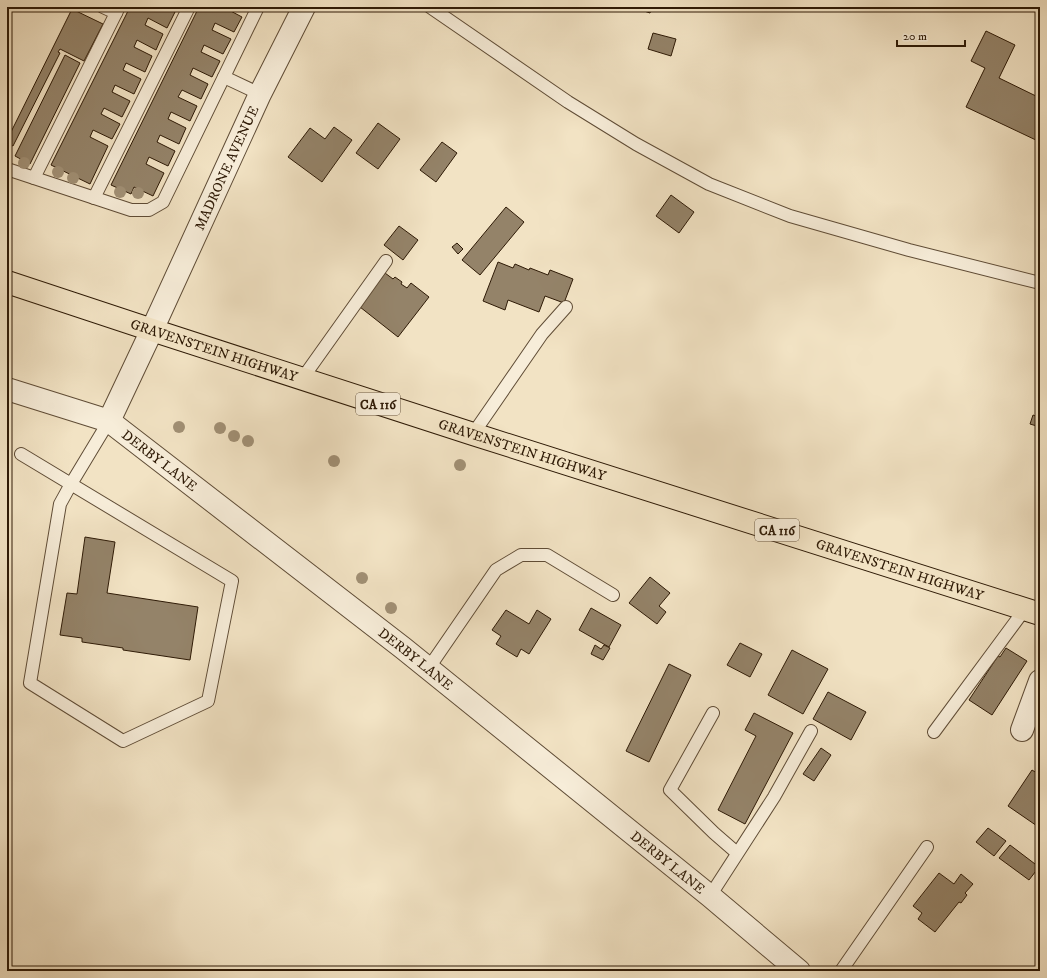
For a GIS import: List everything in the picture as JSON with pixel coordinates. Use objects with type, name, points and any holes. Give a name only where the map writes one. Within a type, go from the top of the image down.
[{"type":"main road","name":"GRAVENSTEIN HIGHWAY","points":[[7,282],[473,434],[1032,611]]},
{"type":"street","name":"MADRONE AVENUE","points":[[109,420],[260,94],[304,7]]},
{"type":"street","name":"DERBY LANE","points":[[7,389],[109,420],[428,669],[710,896],[799,971]]},
{"type":"street","points":[[1022,730],[1040,681]]},
{"type":"lane","points":[[34,178],[117,10],[103,7]]},
{"type":"lane","points":[[94,198],[189,7]]},
{"type":"lane","points":[[7,169],[131,210],[149,210],[163,202],[258,7]]},
{"type":"lane","points":[[430,7],[568,102],[636,144],[709,184],[790,216],[909,250],[1040,283]]},
{"type":"lane","points":[[224,77],[260,94]]},
{"type":"lane","points":[[302,379],[386,262]]},
{"type":"lane","points":[[473,434],[542,334],[566,307]]},
{"type":"lane","points":[[21,454],[71,484],[232,581],[208,701],[123,741],[30,683],[60,504],[71,484],[109,420]]},
{"type":"lane","points":[[428,669],[496,570],[521,555],[547,555],[613,595]]},
{"type":"lane","points":[[934,732],[1032,611]]},
{"type":"lane","points":[[713,714],[670,790],[714,834],[737,854]]},
{"type":"lane","points":[[710,896],[774,798],[811,731]]},
{"type":"lane","points":[[841,971],[927,847]]},
{"type":"building","points":[[130,7],[165,7],[175,12],[167,28],[148,18],[145,25],[163,34],[156,50],[137,40],[134,47],[152,56],[145,72],[126,63],[123,70],[141,79],[134,94],[115,85],[112,92],[130,101],[122,117],[104,108],[101,114],[120,124],[112,139],[93,130],[90,137],[108,146],[90,184],[51,165]]},
{"type":"building","points":[[199,7],[223,7],[242,17],[234,32],[215,23],[212,30],[231,39],[223,54],[204,45],[201,52],[220,61],[212,77],[193,68],[190,75],[208,84],[201,99],[182,90],[178,97],[197,106],[190,121],[171,112],[168,119],[186,128],[179,144],[160,135],[157,142],[175,151],[168,166],[149,157],[146,164],[164,173],[153,196],[134,187],[131,194],[111,185]]},
{"type":"building","points":[[632,7],[652,7],[650,13]]},
{"type":"building","points":[[72,9],[103,24],[84,61],[60,49],[58,52],[60,53],[13,146],[7,143],[7,140]]},
{"type":"building","points":[[986,31],[1015,45],[999,78],[1040,98],[1040,136],[1038,141],[966,107],[985,68],[971,61]]},
{"type":"building","points":[[653,33],[676,39],[671,56],[648,49]]},
{"type":"building","points":[[65,55],[80,63],[30,164],[15,156]]},
{"type":"building","points":[[378,123],[400,139],[378,169],[356,153]]},
{"type":"building","points":[[334,127],[352,140],[322,182],[288,157],[310,128],[325,139]]},
{"type":"building","points":[[442,142],[457,153],[436,182],[420,170]]},
{"type":"building","points":[[671,195],[694,212],[679,233],[656,216]]},
{"type":"building","points":[[506,207],[524,222],[480,275],[462,260]]},
{"type":"building","points":[[399,226],[418,240],[403,260],[384,245]]},
{"type":"building","points":[[457,243],[463,249],[458,254],[452,247]]},
{"type":"building","points":[[498,262],[513,268],[515,264],[529,270],[530,268],[548,275],[550,270],[573,279],[564,303],[545,296],[539,312],[508,300],[505,310],[483,301]]},
{"type":"building","points":[[385,273],[393,279],[395,277],[407,288],[411,283],[429,297],[398,337],[360,307]]},
{"type":"building","points":[[1040,413],[1040,427],[1030,424],[1033,415],[1038,417]]},
{"type":"building","points":[[85,537],[115,542],[107,593],[198,607],[190,660],[123,650],[123,648],[82,642],[82,638],[60,635],[67,593],[77,594]]},
{"type":"building","points":[[650,577],[670,593],[659,606],[666,612],[657,624],[629,603]]},
{"type":"building","points":[[591,608],[621,625],[609,647],[579,630]]},
{"type":"building","points":[[506,610],[529,624],[537,610],[551,619],[529,654],[521,649],[517,657],[496,644],[501,636],[492,630]]},
{"type":"building","points":[[740,643],[762,654],[750,677],[727,665]]},
{"type":"building","points":[[595,645],[601,649],[604,645],[610,648],[603,660],[591,654]]},
{"type":"building","points":[[1006,648],[1027,661],[992,715],[969,700],[998,656],[1000,657]]},
{"type":"building","points":[[792,650],[828,669],[803,714],[768,695]]},
{"type":"building","points":[[669,664],[691,675],[649,762],[626,751]]},
{"type":"building","points":[[828,692],[866,712],[851,740],[813,719]]},
{"type":"building","points":[[754,713],[793,733],[745,824],[718,810],[756,736],[745,730]]},
{"type":"building","points":[[821,748],[831,755],[814,781],[803,774]]},
{"type":"building","points":[[1032,770],[1040,775],[1040,828],[1008,806]]},
{"type":"building","points":[[988,828],[1006,841],[994,856],[976,842]]},
{"type":"building","points":[[1010,845],[1039,867],[1029,880],[999,858]]},
{"type":"building","points":[[939,873],[954,884],[961,874],[973,884],[965,893],[967,895],[961,903],[959,902],[935,932],[918,919],[922,913],[913,906]]}]
